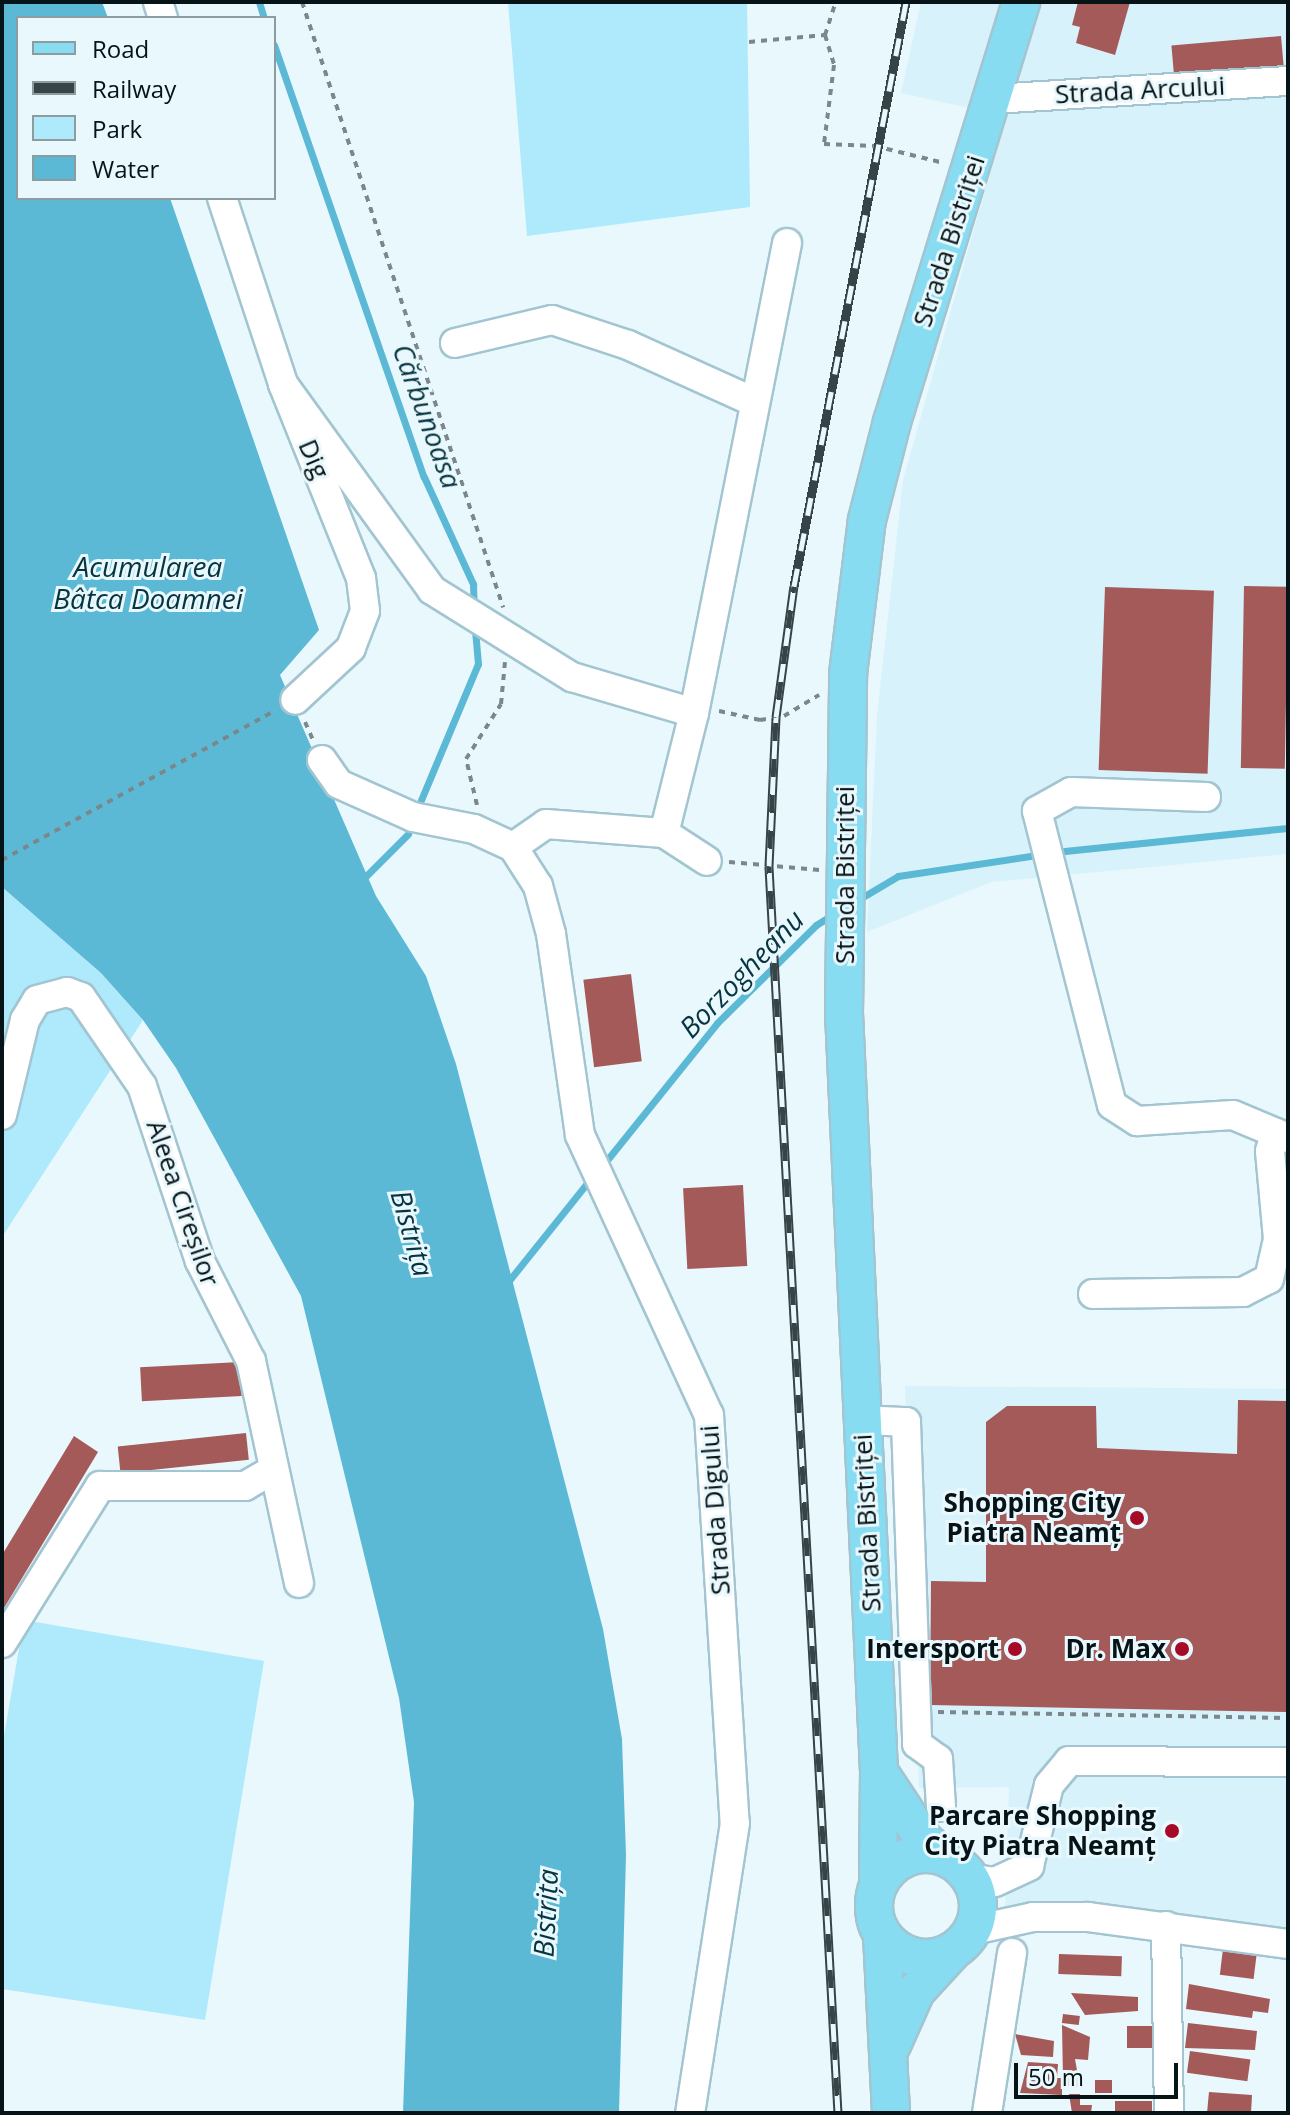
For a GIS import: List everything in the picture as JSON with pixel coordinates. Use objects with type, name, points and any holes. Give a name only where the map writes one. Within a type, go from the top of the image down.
[{"type":"main road","name":"Strada Bistriței","points":[[878,1885],[879,1772],[845,958],[848,685],[867,520],[1021,2]]},
{"type":"main road","points":[[879,1772],[924,1840],[972,1879],[979,1914],[962,1942],[916,1991],[890,2050]]},
{"type":"main road","points":[[891,2113],[882,1935],[873,1902],[878,1885],[910,1855],[941,1855]]},
{"type":"main road","points":[[882,1935],[921,1959],[962,1942]]},
{"type":"street","name":"Strada Arcului","points":[[993,99],[1288,81]]},
{"type":"street","name":"Dig","points":[[223,200],[283,384],[361,578],[365,611],[351,648],[295,700]]},
{"type":"street","points":[[664,833],[694,713],[752,401],[787,243]]},
{"type":"street","points":[[455,343],[552,320],[628,345],[752,401]]},
{"type":"street","points":[[283,384],[432,590],[510,643],[572,677],[694,713]]},
{"type":"street","points":[[322,760],[339,784],[413,817],[479,831],[513,847],[546,824],[664,833],[707,861]]},
{"type":"street","points":[[1093,1294],[1243,1292],[1282,1272],[1270,1151],[1282,1136],[1233,1115],[1137,1121],[1112,1105],[1037,811],[1071,792],[1206,797]]},
{"type":"street","name":"Strada Digului","points":[[513,847],[538,886],[551,934],[584,1146],[709,1415],[735,1823],[690,2113]]},
{"type":"street","name":"Aleea Cireșilor","points":[[2,1115],[25,1020],[37,1000],[67,992],[81,997],[142,1086],[200,1261],[251,1361],[271,1471],[299,1583]]},
{"type":"street","points":[[862,1420],[906,1422],[917,1744],[938,1759],[941,1807]]},
{"type":"street","points":[[2,1643],[100,1486],[245,1486],[271,1471]]},
{"type":"street","points":[[972,1879],[995,1882],[1029,1866],[1049,1785],[1069,1761],[1288,1762]]},
{"type":"street","points":[[962,1942],[1033,1917],[1166,1926],[1288,1944]]},
{"type":"street","points":[[1166,1926],[1169,2113]]},
{"type":"street","points":[[987,2113],[1012,1953]]},
{"type":"path","points":[[302,2],[500,590],[510,643],[501,704],[466,759],[479,831]]},
{"type":"path","points":[[836,2],[825,35],[834,65],[824,144],[875,146],[972,170]]},
{"type":"path","points":[[749,42],[825,35]]},
{"type":"path","points":[[694,713],[714,709],[760,720],[784,716],[797,703],[848,685]]},
{"type":"path","points":[[2,860],[295,700],[322,760]]},
{"type":"path","points":[[707,861],[845,871]]},
{"type":"path","points":[[917,1711],[1288,1718]]},
{"type":"shaded area","points":[[921,2],[1288,2],[1288,854],[991,882],[867,932],[877,716],[903,480],[1006,116],[901,93]]},
{"type":"shaded area","points":[[905,1386],[1288,1389],[1288,1951],[1005,1908],[1009,1787],[919,1788]]},
{"type":"green space","points":[[508,2],[747,2],[750,207],[527,236]]},
{"type":"green space","points":[[2,887],[101,973],[143,1020],[2,1237]]},
{"type":"green space","points":[[24,1620],[264,1661],[205,2020],[2,1989],[2,1747]]},
{"type":"water","points":[[2,2],[102,2],[107,16],[16,16],[16,200],[171,200],[319,630],[280,675],[376,896],[426,976],[456,1064],[603,1629],[622,1739],[626,1855],[619,2113],[403,2113],[414,1802],[399,1698],[301,1296],[176,1068],[143,1020],[101,973],[2,887]]},
{"type":"building","points":[[1078,2],[1130,2],[1115,55],[1076,43],[1080,27],[1072,25]]},
{"type":"building","points":[[1281,36],[1284,69],[1174,78],[1171,46]]},
{"type":"building","points":[[1244,586],[1288,587],[1285,769],[1241,768]]},
{"type":"building","points":[[1105,587],[1214,591],[1208,774],[1099,770]]},
{"type":"building","points":[[631,974],[642,1061],[594,1067],[583,980]]},
{"type":"building","points":[[743,1185],[747,1266],[687,1269],[683,1188]]},
{"type":"building","points":[[240,1362],[242,1396],[142,1401],[140,1367]]},
{"type":"building","name":"Shopping City Piatra Neamț","points":[[1238,1400],[1288,1401],[1288,1712],[930,1705],[931,1581],[986,1582],[986,1422],[1007,1406],[1096,1406],[1097,1448],[1237,1454]]},
{"type":"building","points":[[246,1433],[249,1460],[121,1473],[118,1446]]},
{"type":"building","points":[[74,1436],[98,1452],[4,1608],[2,1555]]},
{"type":"building","points":[[1223,1949],[1257,1953],[1254,1979],[1220,1975]]},
{"type":"building","points":[[1059,1954],[1122,1956],[1121,1976],[1058,1974]]},
{"type":"building","points":[[1189,1984],[1270,1999],[1268,2013],[1253,2011],[1252,2018],[1186,2009]]},
{"type":"building","points":[[1071,1993],[1138,1997],[1138,2011],[1085,2015]]},
{"type":"building","points":[[1063,2014],[1080,2016],[1079,2025],[1062,2023]]},
{"type":"building","points":[[1188,2023],[1257,2031],[1255,2050],[1185,2048]]},
{"type":"building","points":[[1062,2025],[1090,2037],[1088,2060],[1075,2059],[1080,2087],[1062,2086],[1062,2095],[1020,2093],[1028,2062],[1058,2064],[1057,2078],[1063,2078]]},
{"type":"building","points":[[1127,2026],[1153,2026],[1153,2048],[1127,2048]]},
{"type":"building","points":[[1015,2034],[1054,2041],[1053,2057],[1021,2055]]},
{"type":"building","points":[[1190,2051],[1250,2059],[1247,2081],[1187,2073]]},
{"type":"building","points":[[1095,2080],[1112,2080],[1112,2093],[1095,2093]]},
{"type":"building","points":[[1209,2092],[1252,2095],[1251,2113],[1207,2113]]},
{"type":"building","points":[[1069,2094],[1080,2094],[1080,2105],[1092,2105],[1091,2113],[1072,2113]]},
{"type":"building","points":[[1115,2101],[1152,2101],[1152,2113],[1115,2113]]},
{"type":"waterway","name":"Cărbunoasa","points":[[259,2],[263,16]]},
{"type":"waterway","name":"Cărbunoasa","points":[[276,51],[424,477],[473,584],[474,607]]},
{"type":"waterway","name":"Cărbunoasa","points":[[421,800],[478,664],[475,627]]},
{"type":"waterway","name":"Borzogheanu","points":[[1055,852],[1288,828]]},
{"type":"waterway","points":[[362,880],[408,834]]},
{"type":"waterway","name":"Borzogheanu","points":[[856,901],[898,876],[1043,854]]},
{"type":"waterway","name":"Borzogheanu","points":[[603,1165],[717,1023],[816,925],[835,913]]},
{"type":"waterway","name":"Borzogheanu","points":[[507,1283],[592,1177]]},
{"type":"railway","points":[[838,2113],[769,866],[776,717],[794,586],[906,2]]},
{"type":"place","name":"Shopping City Piatra Neamț","points":[[1137,1518]]},
{"type":"place","name":"Intersport","points":[[1015,1649]]},
{"type":"place","name":"Dr. Max","points":[[1182,1649]]},
{"type":"place","name":"Parcare Shopping City Piatra Neamț","points":[[1172,1831]]},
{"type":"water label","name":"Acumularea Bâtca Doamnei","points":[[148,582]]},
{"type":"water label","name":"Bistrița","points":[[413,1233]]},
{"type":"water label","name":"Bistrița","points":[[545,1913]]}]
